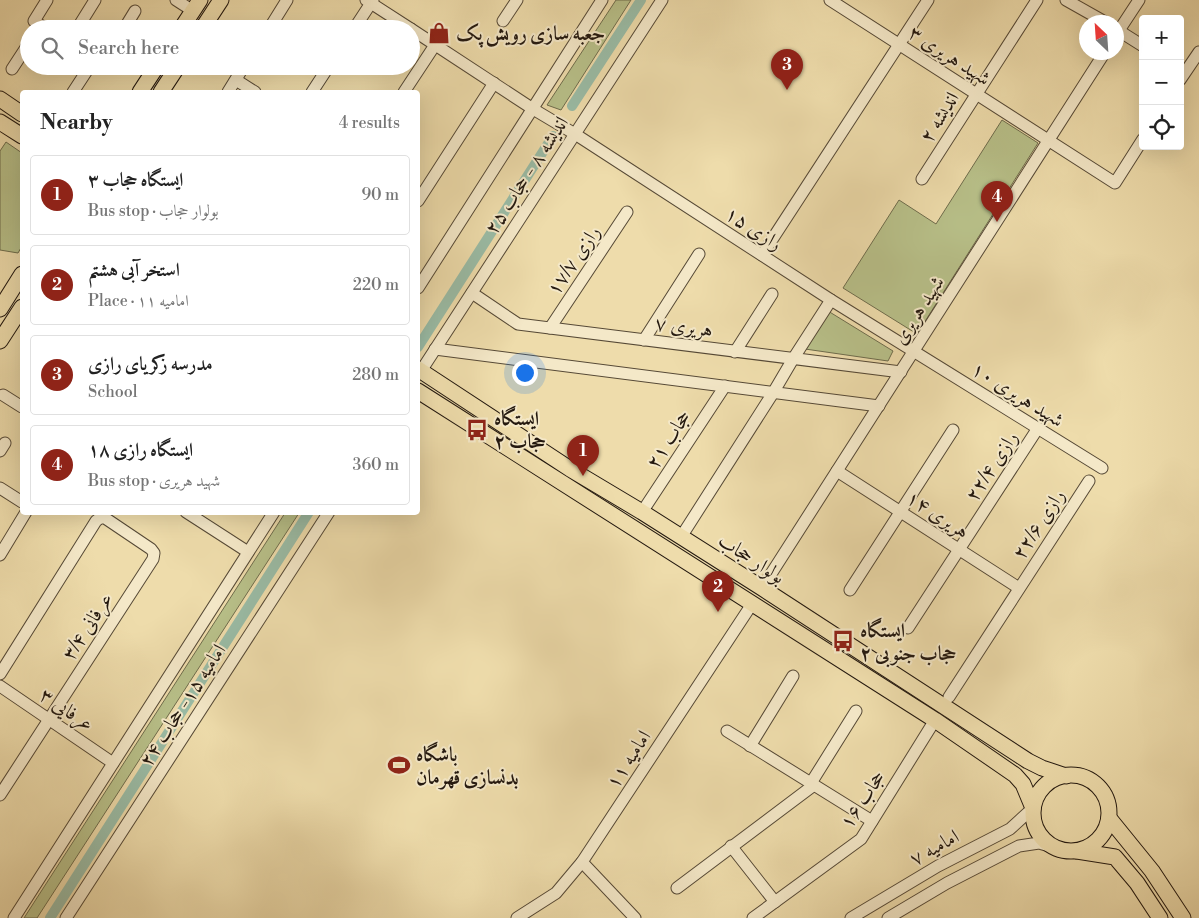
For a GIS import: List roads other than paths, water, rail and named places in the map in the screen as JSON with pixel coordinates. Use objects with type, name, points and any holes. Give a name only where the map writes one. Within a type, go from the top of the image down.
[{"type":"main road","points":[[208,20],[221,0]]},
{"type":"main road","points":[[187,20],[196,5]]},
{"type":"main road","points":[[141,90],[151,75]]},
{"type":"main road","points":[[162,90],[172,75]]},
{"type":"main road","points":[[0,99],[20,113]]},
{"type":"main road","points":[[0,122],[20,135]]},
{"type":"main road","points":[[0,309],[4,295],[20,276]]},
{"type":"main road","points":[[0,341],[20,310]]},
{"type":"main road","name":"بولوار حجاب","points":[[420,371],[570,469],[681,536],[762,588],[1028,761],[1066,776]]},
{"type":"main road","name":"بولوار حجاب","points":[[420,392],[936,720],[1015,775],[1023,784],[1033,808]]},
{"type":"main road","points":[[560,482],[570,469]]},
{"type":"main road","points":[[1076,851],[1086,849],[1101,836],[1109,818],[1109,808],[1102,790],[1094,783],[1086,778],[1066,776],[1048,783],[1036,799],[1033,808],[1033,818],[1041,836],[1048,844],[1066,851],[1115,857],[1160,918]]},
{"type":"main road","points":[[1109,818],[1152,871],[1184,918]]},
{"type":"street","points":[[35,20],[47,0]]},
{"type":"street","points":[[83,20],[95,0]]},
{"type":"street","points":[[176,0],[196,5]]},
{"type":"street","points":[[275,20],[287,0]]},
{"type":"street","points":[[503,21],[517,0]]},
{"type":"street","name":"اندیشه ۸ - حجاب ۲۵","points":[[420,285],[602,0]]},
{"type":"street","name":"اندیشه ۸ - حجاب ۲۵","points":[[420,369],[472,293],[662,0]]},
{"type":"street","name":"شهید هریری ۳","points":[[830,0],[1114,183],[1139,145]]},
{"type":"street","points":[[762,255],[928,0]]},
{"type":"street","name":"اندیشه ۲","points":[[922,179],[1036,0]]},
{"type":"street","points":[[1066,0],[1093,15]]},
{"type":"street","points":[[1124,22],[1139,0]]},
{"type":"street","points":[[359,20],[370,1]]},
{"type":"street","name":"رازی ۱۵","points":[[370,1],[398,20]]},
{"type":"street","points":[[130,20],[135,11]]},
{"type":"street","name":"رازی ۱۵","points":[[420,35],[914,352]]},
{"type":"street","points":[[1124,36],[1139,44]]},
{"type":"street","points":[[420,68],[435,45]]},
{"type":"street","points":[[1184,71],[1199,52]]},
{"type":"street","points":[[12,69],[20,56]]},
{"type":"street","name":"شهید هریری","points":[[762,588],[1100,60]]},
{"type":"street","points":[[74,90],[84,75]]},
{"type":"street","points":[[229,90],[239,75]]},
{"type":"street","points":[[313,90],[323,75]]},
{"type":"street","points":[[405,90],[415,75]]},
{"type":"street","points":[[236,80],[252,90]]},
{"type":"street","points":[[420,198],[494,83]]},
{"type":"street","name":"رازی ۱۷/۷","points":[[550,328],[627,212]]},
{"type":"street","points":[[644,340],[699,254]]},
{"type":"street","name":"هریری ۷","points":[[472,293],[518,324],[901,372]]},
{"type":"street","points":[[735,352],[772,294]]},
{"type":"street","points":[[681,536],[832,300]]},
{"type":"street","points":[[435,349],[879,406]]},
{"type":"street","name":"شهید هریری ۱۰","points":[[914,352],[1102,468]]},
{"type":"street","name":"حجاب ۲۱","points":[[642,512],[725,386]]},
{"type":"street","points":[[1,392],[20,406]]},
{"type":"street","name":"رازی ۲۲/۴","points":[[908,628],[1038,428]]},
{"type":"street","points":[[850,590],[953,430]]},
{"type":"street","name":"هریری ۱۴","points":[[837,471],[1019,588]]},
{"type":"street","name":"رازی ۲۲/۶","points":[[949,697],[1089,481]]},
{"type":"street","points":[[0,488],[20,501]]},
{"type":"street","points":[[0,555],[24,515]]},
{"type":"street","points":[[191,515],[248,552]]},
{"type":"street","name":"امامیه ۱۵- حجاب ۲۴","points":[[14,918],[272,515]]},
{"type":"street","name":"امامیه ۱۵- حجاب ۲۴","points":[[66,918],[327,515]]},
{"type":"street","name":"عرفانی ۳/۴","points":[[0,674],[96,521],[100,518],[105,518],[151,549],[154,553],[153,559],[0,795]]},
{"type":"street","name":"امامیه ۱۱","points":[[517,918],[556,893],[582,862],[752,604]]},
{"type":"street","points":[[750,746],[793,676]]},
{"type":"street","name":"عرفایی ۳","points":[[0,686],[113,763]]},
{"type":"street","points":[[676,888],[812,784],[856,711]]},
{"type":"street","name":"حجاب ۱۶","points":[[754,918],[861,839],[936,720]]},
{"type":"street","points":[[727,731],[872,821]]},
{"type":"street","name":"امامیه ۷","points":[[851,918],[938,866],[1010,829],[1033,808]]},
{"type":"street","name":"امامیه ۷","points":[[888,918],[947,883],[1018,846],[1039,843],[1056,848]]},
{"type":"street","points":[[731,846],[775,902]]},
{"type":"street","points":[[582,862],[635,918]]},
{"type":"waterway","points":[[572,106],[641,0]]},
{"type":"waterway","points":[[420,344],[553,136]]},
{"type":"waterway","points":[[50,918],[307,515]]},
{"type":"place","name":"جعبه سازی رویش پک","points":[[439,33]]},
{"type":"place","name":"مدرسه زکریای رازی","points":[[787,90]]},
{"type":"place","name":"ایستگاه رازی ۱۸","points":[[997,222]]},
{"type":"place","name":"ایستگاه حجاب ۲","points":[[477,430]]},
{"type":"place","name":"ایستگاه حجاب ۳","points":[[583,476]]},
{"type":"place","name":"استخر آبی هشتم","points":[[718,612]]},
{"type":"place","name":"ایستگاه حجاب جنوبی ۲","points":[[843,641]]},
{"type":"place","name":"باشگاه بدنسازی قهرمان","points":[[399,765]]}]
